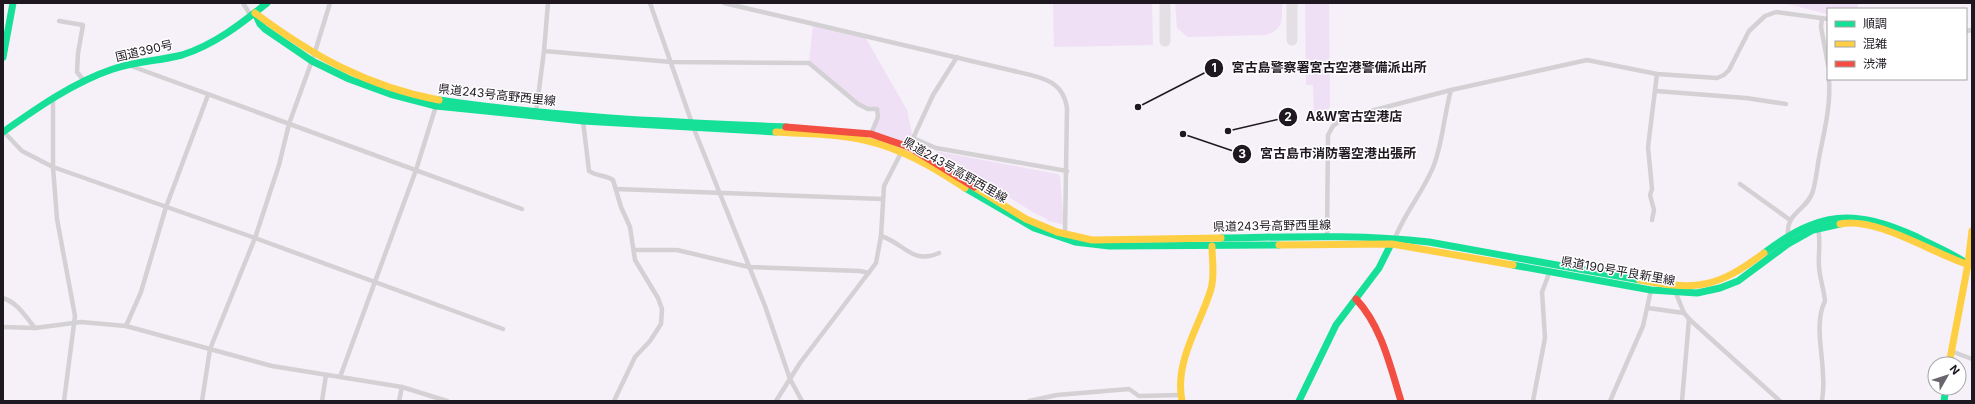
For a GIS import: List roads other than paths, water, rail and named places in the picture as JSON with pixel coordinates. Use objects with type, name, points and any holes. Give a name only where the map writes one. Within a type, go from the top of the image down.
[{"type":"main road","points":[[3,57],[13,3]]},
{"type":"main road","name":"国道390号","points":[[3,131],[53,100],[105,72],[128,64],[168,58],[200,49],[229,33],[267,3]]},
{"type":"main road","name":"県道243号高野西里線","points":[[253,14],[265,29],[313,58],[369,87],[436,106],[854,137],[906,149],[932,167],[1023,223],[1054,237],[1093,245],[1212,246],[1393,241]]},
{"type":"main road","name":"県道243号高野西里線","points":[[313,58],[369,81],[422,97],[460,104],[583,121],[693,126],[806,128],[871,134],[906,149],[1026,219],[1065,234],[1092,240],[1113,241],[1327,237],[1393,241]]},
{"type":"main road","name":"県道190号平良新里線","points":[[1393,241],[1651,290],[1675,290],[1715,283],[1727,278],[1747,267],[1788,236],[1822,220],[1835,217],[1865,218],[1907,232],[1953,254],[1970,265]]},
{"type":"main road","name":"県道190号平良新里線","points":[[1393,241],[1697,293],[1728,285],[1743,277],[1796,238],[1818,228],[1845,223],[1868,225],[1891,232],[1952,260],[1970,265]]},
{"type":"main road","points":[[1970,265],[1972,231]]},
{"type":"main road","points":[[1299,401],[1336,325],[1379,268],[1393,241]]},
{"type":"main road","points":[[1181,398],[1179,386],[1182,368],[1211,288],[1213,271],[1212,246]]},
{"type":"main road","points":[[1950,356],[1972,257]]},
{"type":"main road","points":[[1356,299],[1367,310],[1374,324],[1401,401]]},
{"type":"street","points":[[243,3],[253,14]]},
{"type":"street","points":[[202,401],[210,349],[255,238],[279,165],[289,124],[313,58],[330,3]]},
{"type":"street","points":[[536,114],[548,3]]},
{"type":"street","points":[[650,3],[693,126],[779,343],[790,379],[802,401]]},
{"type":"street","points":[[724,3],[957,57],[1043,79],[1057,85],[1064,95],[1067,108],[1065,234]]},
{"type":"street","points":[[1327,237],[1326,150],[1328,135],[1333,126],[1344,118],[1451,90],[1587,60],[1657,74],[1717,78],[1724,75],[1729,70],[1749,31],[1765,16],[1776,12],[1827,19]]},
{"type":"street","points":[[1822,18],[1827,59]]},
{"type":"street","points":[[59,21],[83,25],[78,53],[77,72],[85,82]]},
{"type":"street","points":[[544,51],[671,62],[809,63],[858,104],[868,110],[878,110],[878,117],[871,134]]},
{"type":"street","points":[[776,401],[824,330],[876,263],[881,236],[882,199],[884,186],[913,138],[933,95],[957,57]]},
{"type":"street","points":[[128,64],[208,96],[522,209]]},
{"type":"street","points":[[1652,220],[1654,210],[1650,194],[1652,190],[1648,147],[1657,74]]},
{"type":"street","points":[[1788,236],[1787,227],[1790,220],[1809,201],[1813,192],[1826,125],[1829,80]]},
{"type":"street","points":[[1393,241],[1401,222],[1434,164],[1451,90]]},
{"type":"street","points":[[1656,91],[1746,98],[1786,104]]},
{"type":"street","points":[[126,326],[141,292],[166,207],[208,96]]},
{"type":"street","points":[[53,100],[53,167],[57,219],[75,322],[64,401]]},
{"type":"street","points":[[340,377],[416,170],[436,106]]},
{"type":"street","points":[[583,121],[589,171],[593,174],[613,180],[621,207],[630,227],[636,260],[658,298],[662,309],[661,324],[650,341],[635,357],[614,401]]},
{"type":"street","points":[[3,131],[22,151],[53,167],[255,238],[503,330]]},
{"type":"street","points":[[913,138],[936,148],[1067,171]]},
{"type":"street","points":[[1740,184],[1790,220]]},
{"type":"street","points":[[616,189],[882,199]]},
{"type":"street","points":[[1818,228],[1820,238],[1819,264],[1821,284],[1825,301],[1822,308],[1820,335],[1823,376],[1822,401]]},
{"type":"street","points":[[881,236],[888,238],[912,254],[920,257],[931,257],[939,253]]},
{"type":"street","points":[[634,250],[678,250],[749,267],[860,271],[869,273]]},
{"type":"street","points":[[1533,401],[1545,338],[1542,292],[1550,271]]},
{"type":"street","points":[[1610,401],[1642,326],[1648,308],[1651,290]]},
{"type":"street","points":[[1675,290],[1684,314],[1780,401]]},
{"type":"street","points":[[3,298],[16,305],[35,328]]},
{"type":"street","points":[[1648,308],[1684,314]]},
{"type":"street","points":[[1682,401],[1689,319]]},
{"type":"street","points":[[3,327],[35,328],[75,322],[126,326],[272,366],[402,387],[448,401]]},
{"type":"street","points":[[1951,351],[1972,359]]},
{"type":"street","points":[[322,401],[326,375]]},
{"type":"street","points":[[399,401],[402,387]]},
{"type":"street","points":[[1029,401],[1057,396],[1129,390],[1138,396],[1181,398]]},
{"type":"place","name":"宮古島警察署宮古空港警備派出所","points":[[1138,107]]},
{"type":"place","name":"A&W宮古空港店","points":[[1228,131]]},
{"type":"place","name":"宮古島市消防署空港出張所","points":[[1183,134]]}]
